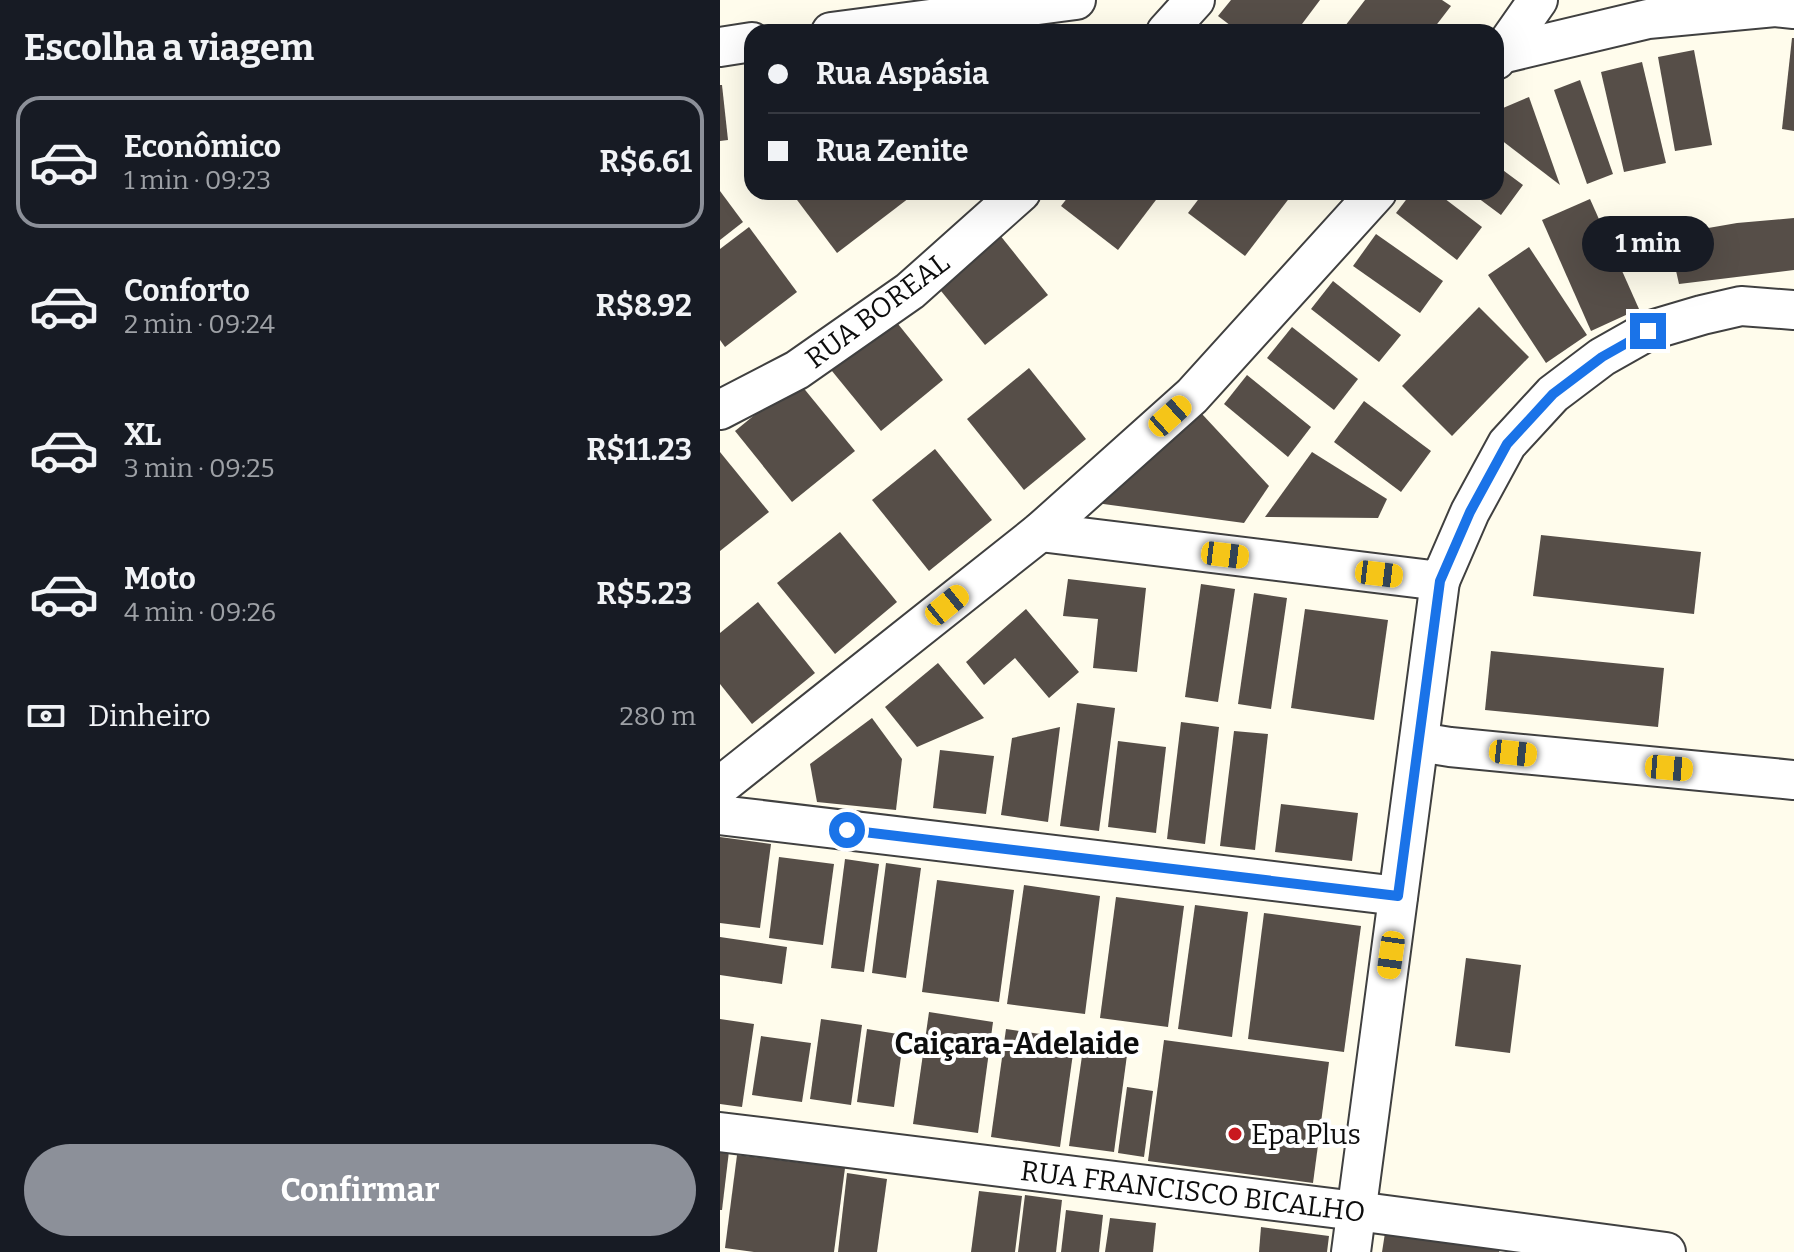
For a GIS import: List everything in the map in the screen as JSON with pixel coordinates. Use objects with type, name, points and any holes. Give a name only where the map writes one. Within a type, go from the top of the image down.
[{"type":"street","points":[[892,24],[1076,0]]},
{"type":"street","points":[[1173,24],[1195,0]]},
{"type":"street","points":[[1504,48],[1538,0]]},
{"type":"street","points":[[1504,55],[1648,19],[1775,7],[1794,9]]},
{"type":"street","points":[[720,47],[744,43]]},
{"type":"street","name":"RUA BOREAL","points":[[720,410],[797,370],[910,291],[1012,200]]},
{"type":"street","points":[[720,786],[1040,532],[1192,396],[1370,200]]},
{"type":"street","points":[[1351,1252],[1440,581],[1470,512],[1507,444],[1553,394],[1602,357],[1648,331],[1715,312],[1741,306],[1794,310]]},
{"type":"street","points":[[1040,532],[1440,581]]},
{"type":"street","points":[[1419,742],[1794,780]]},
{"type":"street","points":[[762,753],[751,790],[737,817],[1398,896]]},
{"type":"street","name":"RUA FRANCISCO BICALHO","points":[[720,1132],[1666,1252]]},
{"type":"building","points":[[1231,0],[1320,0],[1302,24],[1228,24],[1218,16]]},
{"type":"building","points":[[1365,0],[1442,0],[1451,6],[1437,24],[1347,24]]},
{"type":"building","points":[[1794,38],[1794,131],[1782,129]]},
{"type":"building","points":[[1694,50],[1712,145],[1675,151],[1658,57]]},
{"type":"building","points":[[1642,62],[1666,163],[1624,172],[1601,72]]},
{"type":"building","points":[[1580,80],[1613,174],[1587,184],[1554,90]]},
{"type":"building","points":[[720,85],[728,140],[720,141]]},
{"type":"building","points":[[1529,97],[1560,185],[1504,142],[1504,108]]},
{"type":"building","points":[[1504,171],[1523,185],[1501,215],[1481,200],[1504,200]]},
{"type":"building","points":[[720,191],[743,222],[720,240]]},
{"type":"building","points":[[1590,199],[1639,309],[1591,331],[1542,220]]},
{"type":"building","points":[[797,200],[906,200],[837,253]]},
{"type":"building","points":[[1066,200],[1156,200],[1118,250],[1061,206]]},
{"type":"building","points":[[1198,200],[1288,200],[1245,256],[1188,213]]},
{"type":"building","points":[[1406,200],[1447,200],[1482,227],[1457,260],[1396,213]]},
{"type":"building","points":[[1794,218],[1794,270],[1679,284],[1668,235],[1737,223]]},
{"type":"building","points":[[991,224],[1048,295],[985,345],[928,275]]},
{"type":"building","points":[[749,227],[797,292],[725,347],[720,340],[720,249]]},
{"type":"building","points":[[1376,234],[1443,281],[1420,313],[1353,266]]},
{"type":"building","points":[[1529,247],[1587,335],[1546,363],[1488,275]]},
{"type":"building","points":[[1333,281],[1401,335],[1379,362],[1311,309]]},
{"type":"building","points":[[1479,307],[1529,357],[1452,436],[1402,386]]},
{"type":"building","points":[[886,309],[943,380],[881,431],[823,360]]},
{"type":"building","points":[[1292,327],[1358,379],[1334,410],[1267,358]]},
{"type":"building","points":[[1029,368],[1086,439],[1024,490],[967,419]]},
{"type":"building","points":[[1247,375],[1311,427],[1288,457],[1224,404]]},
{"type":"building","points":[[797,380],[855,451],[792,502],[735,431]]},
{"type":"building","points":[[1364,401],[1431,451],[1401,492],[1334,442]]},
{"type":"building","points":[[1202,414],[1269,486],[1244,523],[1096,503]]},
{"type":"building","points":[[935,449],[992,520],[929,571],[872,500]]},
{"type":"building","points":[[720,452],[769,512],[720,551]]},
{"type":"building","points":[[1312,452],[1387,499],[1378,518],[1265,517]]},
{"type":"building","points":[[840,532],[897,602],[835,654],[777,583]]},
{"type":"building","points":[[1541,535],[1701,552],[1694,614],[1533,596]]},
{"type":"building","points":[[1068,579],[1146,588],[1137,672],[1093,668],[1098,619],[1063,616]]},
{"type":"building","points":[[1201,584],[1235,589],[1218,702],[1185,697]]},
{"type":"building","points":[[1254,593],[1287,598],[1271,709],[1238,704]]},
{"type":"building","points":[[758,602],[815,673],[752,724],[720,684],[720,633]]},
{"type":"building","points":[[1026,609],[1079,672],[1049,698],[1015,658],[984,685],[966,662]]},
{"type":"building","points":[[1305,609],[1388,620],[1374,720],[1291,708]]},
{"type":"building","points":[[1491,651],[1664,668],[1658,727],[1485,710]]},
{"type":"building","points":[[938,663],[984,718],[917,747],[885,707]]},
{"type":"building","points":[[1077,703],[1115,708],[1099,831],[1060,826]]},
{"type":"building","points":[[872,718],[902,759],[896,810],[817,802],[810,764]]},
{"type":"building","points":[[1181,722],[1219,727],[1205,844],[1167,839]]},
{"type":"building","points":[[1060,727],[1048,822],[1001,815],[1012,738]]},
{"type":"building","points":[[1234,731],[1268,734],[1255,850],[1220,846]]},
{"type":"building","points":[[1118,741],[1166,747],[1156,833],[1108,827]]},
{"type":"building","points":[[940,750],[994,756],[986,814],[933,808]]},
{"type":"building","points":[[1281,804],[1358,813],[1352,861],[1275,852]]},
{"type":"building","points":[[720,837],[771,844],[760,928],[720,923]]},
{"type":"building","points":[[779,857],[834,864],[823,945],[769,938]]},
{"type":"building","points":[[845,859],[879,864],[864,972],[831,968]]},
{"type":"building","points":[[886,863],[921,868],[906,978],[872,973]]},
{"type":"building","points":[[937,880],[1014,890],[999,1002],[922,992]]},
{"type":"building","points":[[1024,885],[1100,896],[1085,1014],[1007,1004]]},
{"type":"building","points":[[1116,897],[1184,906],[1168,1027],[1100,1018]]},
{"type":"building","points":[[1195,905],[1248,912],[1232,1037],[1178,1029]]},
{"type":"building","points":[[1264,913],[1361,926],[1344,1052],[1248,1039]]},
{"type":"building","points":[[720,937],[787,947],[782,984],[720,975]]},
{"type":"building","points":[[1466,958],[1521,965],[1510,1053],[1455,1046]]},
{"type":"building","points":[[929,1012],[993,1022],[978,1133],[913,1124]]},
{"type":"building","points":[[720,1019],[754,1024],[742,1107],[720,1104]]},
{"type":"building","points":[[821,1019],[862,1025],[851,1105],[810,1099]]},
{"type":"building","points":[[867,1029],[904,1035],[894,1107],[857,1102]]},
{"type":"building","points":[[1006,1029],[1075,1039],[1060,1147],[991,1137]]},
{"type":"building","points":[[761,1036],[811,1043],[802,1102],[752,1095]]},
{"type":"building","name":"Epa Plus","points":[[1164,1040],[1329,1062],[1313,1183],[1148,1161]]},
{"type":"building","points":[[1083,1049],[1127,1055],[1114,1152],[1069,1146]]},
{"type":"building","points":[[1127,1087],[1153,1091],[1144,1157],[1118,1153]]},
{"type":"building","points":[[720,1150],[729,1151],[722,1210],[720,1210]]},
{"type":"building","points":[[737,1155],[845,1168],[834,1252],[754,1252],[725,1248]]},
{"type":"building","points":[[847,1173],[887,1179],[877,1252],[838,1252]]},
{"type":"building","points":[[979,1191],[1022,1196],[1015,1252],[971,1252]]},
{"type":"building","points":[[1025,1195],[1062,1200],[1056,1252],[1018,1252]]},
{"type":"building","points":[[1066,1210],[1103,1215],[1099,1252],[1061,1252]]},
{"type":"building","points":[[1110,1218],[1156,1223],[1153,1252],[1105,1252]]},
{"type":"building","points":[[1261,1227],[1329,1236],[1327,1252],[1259,1252]]},
{"type":"building","points":[[1385,1233],[1500,1249],[1499,1252],[1382,1252]]},
{"type":"place","name":"Epa Plus","points":[[1235,1134]]},
{"type":"district","name":"Caiçara-Adelaide","points":[[1017,1044]]},
{"type":"route","points":[[847,830],[1398,896],[1440,581],[1470,512],[1507,444],[1553,394],[1602,357],[1648,331]]}]
